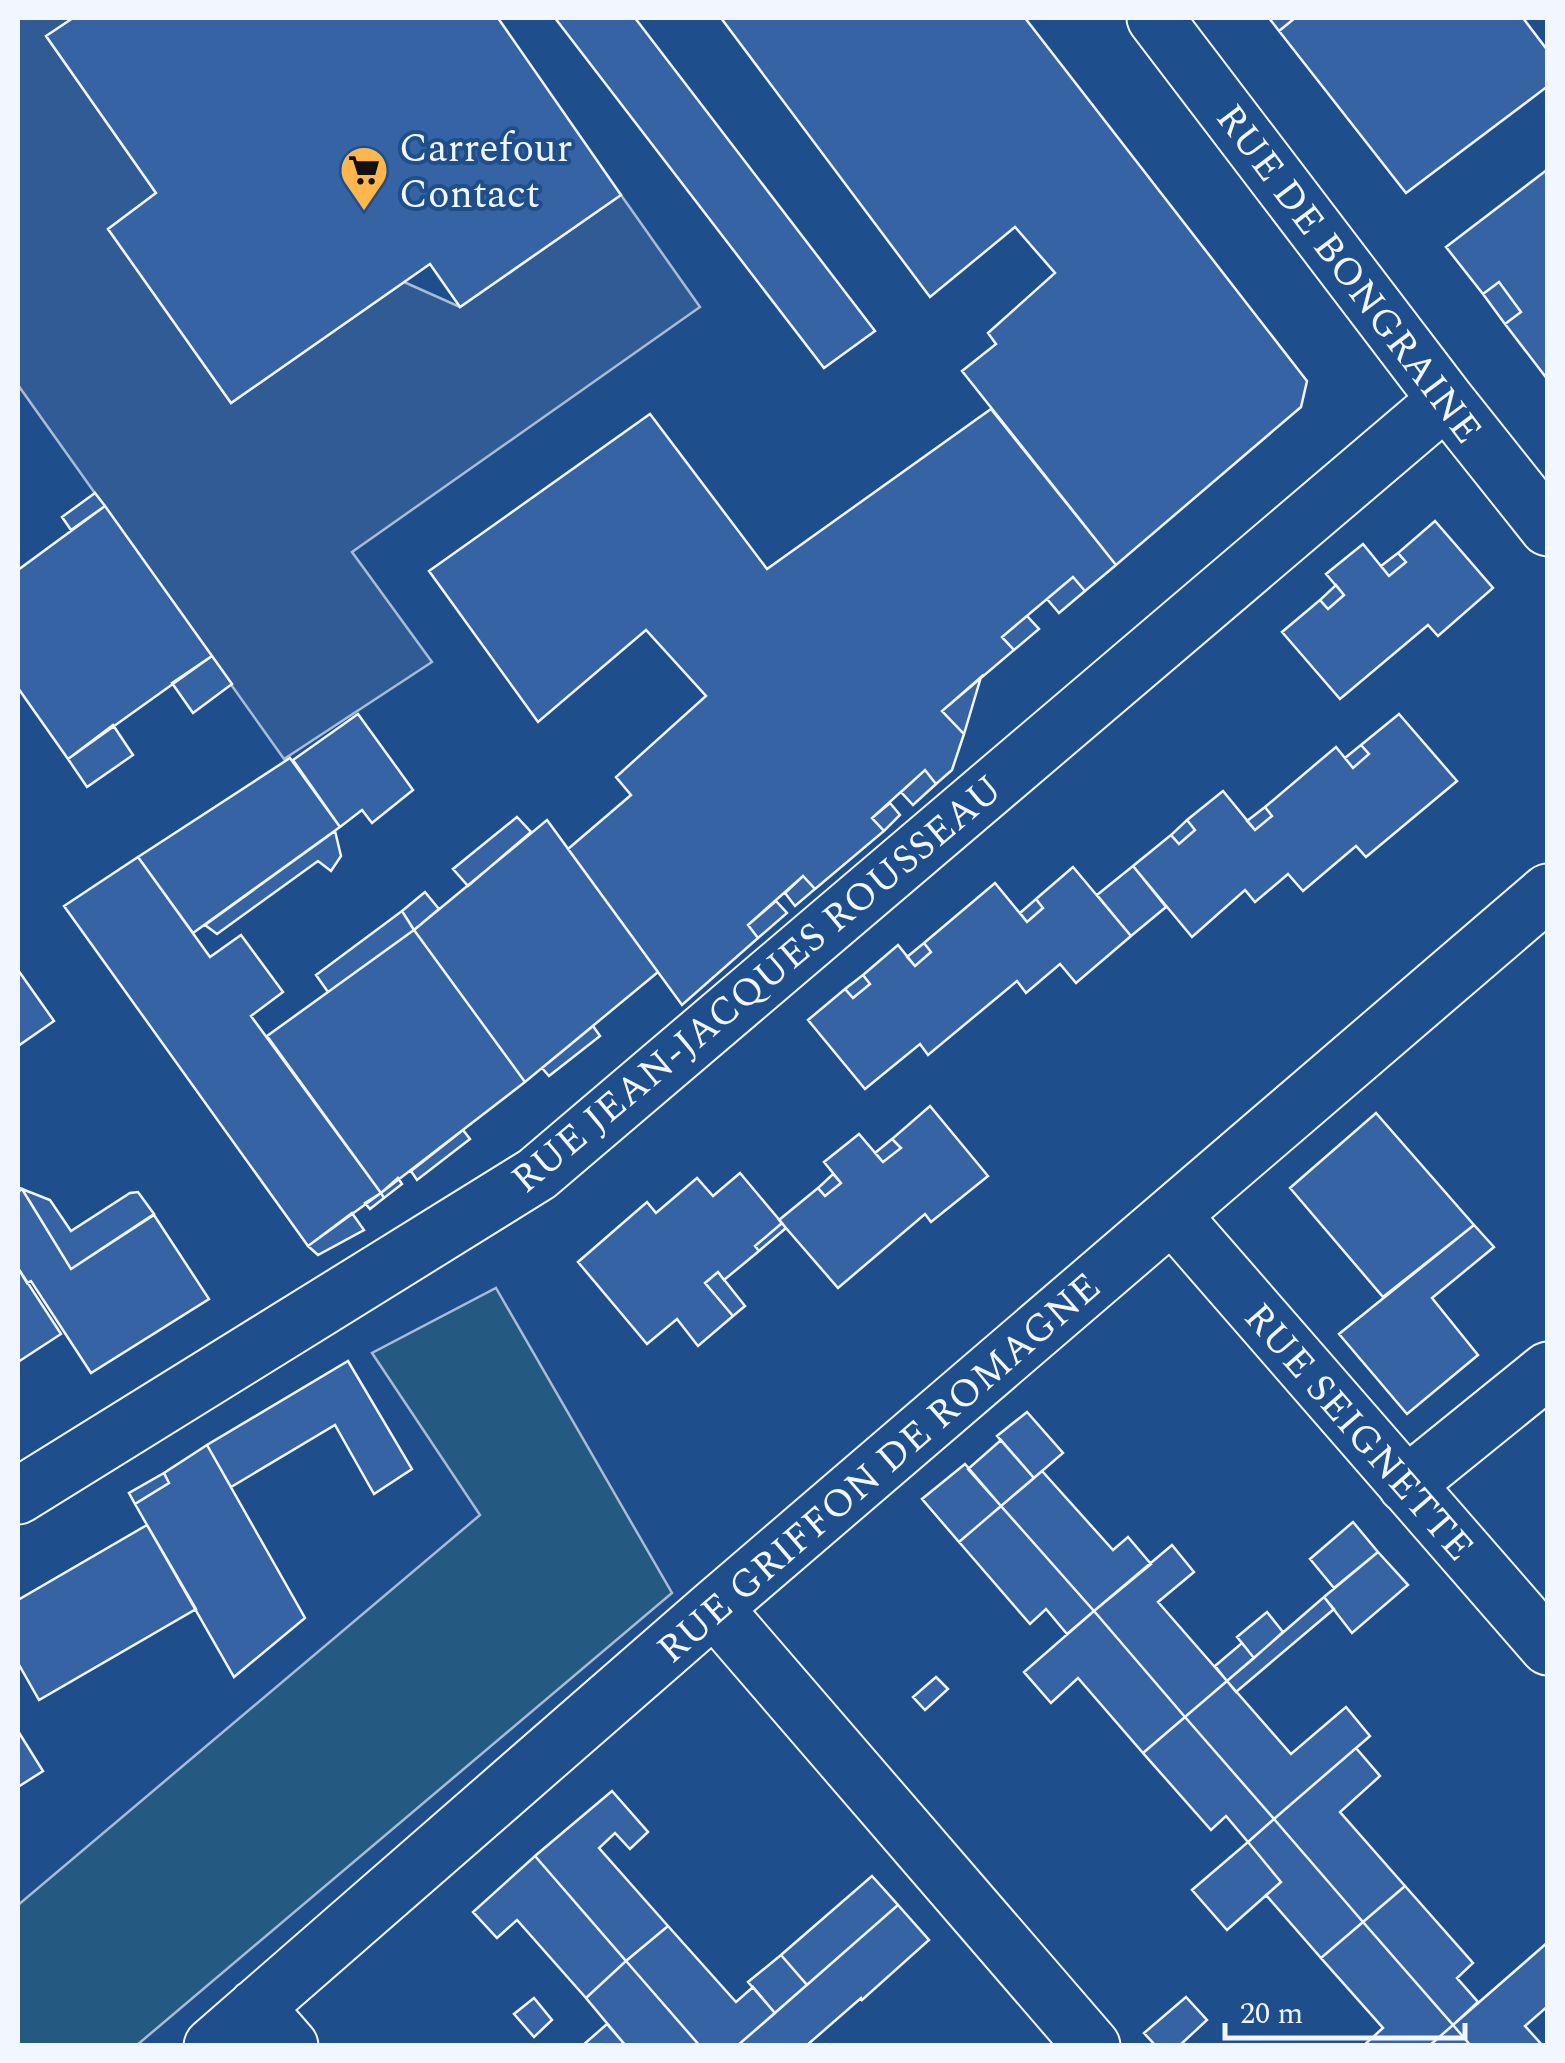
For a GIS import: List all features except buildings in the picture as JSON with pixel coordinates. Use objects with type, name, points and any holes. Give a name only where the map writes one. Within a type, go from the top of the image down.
[{"type":"street","name":"RUE DE BONGRAINE","points":[[1155,18],[1548,528]]},
{"type":"street","name":"RUE JEAN-JACQUES ROUSSEAU","points":[[18,1496],[537,1174],[1446,400]]},
{"type":"street","name":"RUE GRIFFON DE ROMAGNE","points":[[212,2046],[274,2026],[714,1608],[1548,892]]},
{"type":"street","name":"RUE SEIGNETTE","points":[[1172,1215],[1548,1648]]},
{"type":"street","points":[[1406,1485],[1548,1370]]},
{"type":"street","points":[[714,1608],[1092,2046]]},
{"type":"shaded area","points":[[18,18],[73,18],[47,37],[156,193],[108,229],[231,403],[404,282],[460,307],[621,195],[700,307],[352,552],[432,662],[284,759],[18,385]]},
{"type":"shaded area","points":[[496,1288],[672,1593],[137,2045],[18,2045],[18,1905],[480,1515],[372,1353]]},
{"type":"place","name":"Carrefour Contact","points":[[364,212]]}]
